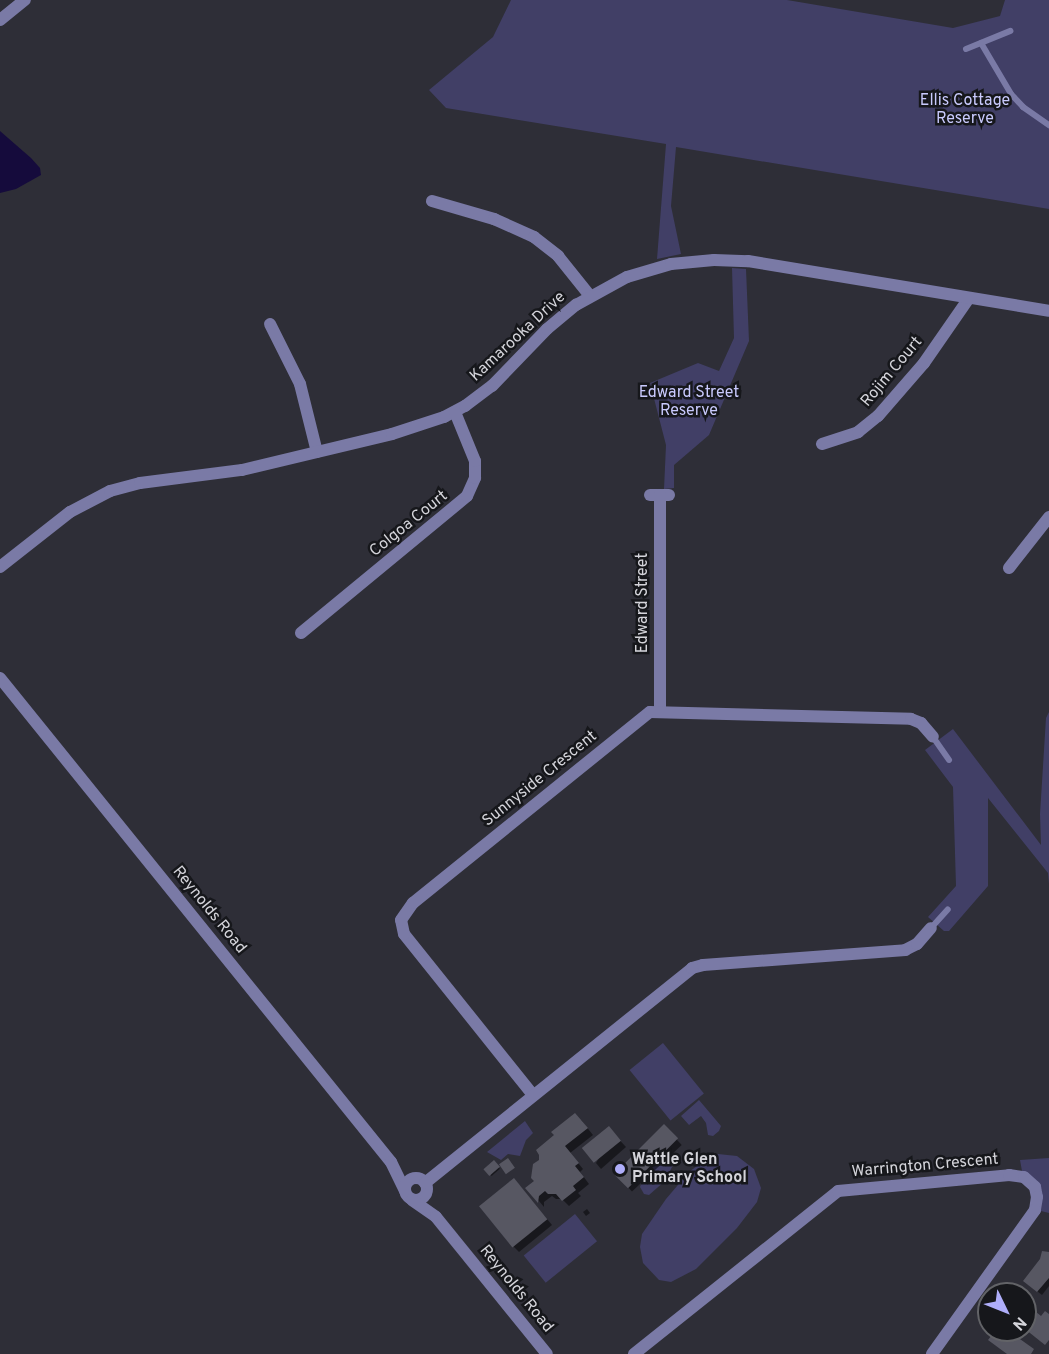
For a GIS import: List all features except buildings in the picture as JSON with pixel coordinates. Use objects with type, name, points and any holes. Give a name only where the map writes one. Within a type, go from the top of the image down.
[{"type":"street","points":[[0,20],[25,0]]},
{"type":"street","points":[[432,201],[494,219],[534,237],[558,256],[590,296]]},
{"type":"street","name":"Kamarooka Drive","points":[[0,567],[70,512],[110,491],[155,481],[242,470],[412,428],[455,412],[492,386],[547,329],[590,296],[627,277],[656,268],[686,262],[720,260],[774,265],[1049,311]]},
{"type":"street","name":"Rojim Court","points":[[822,444],[858,432],[878,416],[924,363],[969,298]]},
{"type":"street","points":[[270,324],[300,384],[317,452]]},
{"type":"street","name":"Colgoa Court","points":[[301,633],[467,496],[475,478],[475,461],[455,412]]},
{"type":"street","name":"Edward Street","points":[[659,495],[660,711]]},
{"type":"street","points":[[1009,568],[1049,517]]},
{"type":"street","name":"Reynolds Road","points":[[0,678],[391,1162]]},
{"type":"street","name":"Sunnyside Crescent","points":[[533,1095],[408,940],[401,926],[402,916],[413,903],[648,713],[660,711],[907,718],[921,723],[933,737]]},
{"type":"street","points":[[423,1184],[695,967],[905,950],[917,944],[931,928]]},
{"type":"street","points":[[391,1162],[423,1184],[436,1217]]},
{"type":"street","points":[[391,1162],[409,1196],[436,1217]]},
{"type":"street","name":"Warrington Crescent","points":[[634,1354],[838,1191],[1009,1175],[1024,1177],[1032,1183],[1037,1193],[1035,1210],[932,1354]]},
{"type":"street","points":[[409,1196],[409,1181],[423,1184]]},
{"type":"street","points":[[409,1196],[423,1198],[423,1184]]},
{"type":"street","name":"Reynolds Road","points":[[436,1217],[547,1354]]},
{"type":"lane","points":[[966,49],[1010,31]]},
{"type":"lane","points":[[981,43],[1011,94],[1023,107],[1049,125]]},
{"type":"lane","points":[[933,737],[949,760]]},
{"type":"lane","points":[[931,928],[948,909]]},
{"type":"green space","name":"Ellis Cottage Reserve","points":[[511,0],[787,0],[953,28],[1000,16],[1005,0],[1049,0],[1049,209],[676,147],[671,206],[681,254],[657,259],[666,144],[446,108],[429,90],[493,37]]},
{"type":"green space","name":"Edward Street Reserve","points":[[732,268],[746,269],[749,341],[709,435],[674,465],[674,488],[664,489],[666,445],[650,383],[698,363],[719,371],[734,338]]},
{"type":"green space","points":[[1049,712],[1049,884],[1048,873],[988,798],[988,886],[949,931],[944,931],[928,917],[956,886],[953,787],[925,750],[953,729],[1041,845],[1040,814],[1046,718]]},
{"type":"green space","points":[[663,1043],[704,1094],[670,1121],[630,1070]]},
{"type":"green space","points":[[699,1100],[721,1126],[713,1136],[708,1135],[706,1123],[701,1116],[689,1125],[681,1116]]},
{"type":"green space","points":[[525,1121],[533,1133],[526,1140],[520,1156],[508,1154],[501,1160],[487,1152]]},
{"type":"green space","points":[[718,1154],[737,1156],[754,1169],[761,1188],[757,1202],[737,1228],[696,1269],[671,1282],[659,1280],[643,1263],[640,1247],[642,1234],[666,1199],[689,1172],[706,1159]]},
{"type":"green space","points":[[663,1157],[674,1163],[665,1181],[649,1195],[644,1194],[640,1187],[644,1176]]},
{"type":"green space","points":[[1049,1158],[1049,1213],[1041,1211],[1042,1191],[1022,1171],[1020,1160]]},
{"type":"green space","points":[[575,1214],[597,1241],[546,1283],[524,1256]]},
{"type":"shaded area","points":[[0,131],[31,158],[40,168],[41,175],[16,189],[0,193]]},
{"type":"place","name":"Wattle Glen Primary School","points":[[620,1169]]}]
